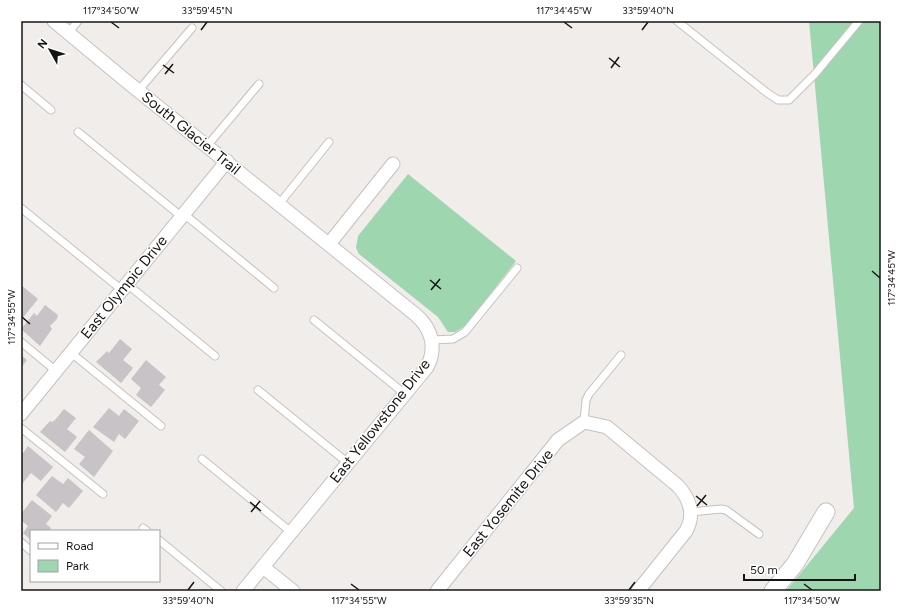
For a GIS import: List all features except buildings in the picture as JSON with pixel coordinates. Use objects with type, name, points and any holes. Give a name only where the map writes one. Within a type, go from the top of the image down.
[{"type":"street","name":"South Glacier Trail","points":[[54,21],[138,91],[329,244]]},
{"type":"street","name":"East Olympic Drive","points":[[21,414],[227,161]]},
{"type":"street","points":[[329,244],[393,164]]},
{"type":"street","name":"East Yellowstone Drive","points":[[243,591],[405,394],[430,360],[432,352],[432,340],[422,320],[329,244]]},
{"type":"street","points":[[584,422],[607,427],[678,486],[685,494],[691,509],[691,520],[686,531],[638,591]]},
{"type":"street","name":"East Yosemite Drive","points":[[437,591],[558,440],[584,422]]},
{"type":"street","points":[[773,591],[795,564],[826,512]]},
{"type":"street","points":[[263,567],[293,591]]},
{"type":"lane","points":[[68,33],[78,21]]},
{"type":"lane","points":[[677,21],[778,100],[789,100],[815,74],[859,21]]},
{"type":"lane","points":[[138,91],[192,28]]},
{"type":"lane","points":[[207,146],[259,84]]},
{"type":"lane","points":[[21,85],[51,110]]},
{"type":"lane","points":[[78,132],[274,288]]},
{"type":"lane","points":[[279,204],[329,142]]},
{"type":"lane","points":[[21,208],[215,356]]},
{"type":"lane","points":[[432,340],[453,339],[465,332],[517,268]]},
{"type":"lane","points":[[314,320],[405,394]]},
{"type":"lane","points":[[21,342],[56,370]]},
{"type":"lane","points":[[70,352],[160,426]]},
{"type":"lane","points":[[584,422],[586,400],[589,394],[621,355]]},
{"type":"lane","points":[[258,390],[348,463]]},
{"type":"lane","points":[[21,428],[104,494]]},
{"type":"lane","points":[[202,459],[292,532]]},
{"type":"lane","points":[[691,509],[721,508],[759,534]]},
{"type":"lane","points":[[160,541],[221,591]]},
{"type":"lane","points":[[21,542],[30,550]]},
{"type":"green space","points":[[809,21],[881,21],[881,591],[786,591],[854,508]]},
{"type":"green space","points":[[408,174],[516,261],[465,326],[455,332],[448,332],[438,317],[359,254],[356,248],[358,236]]}]
